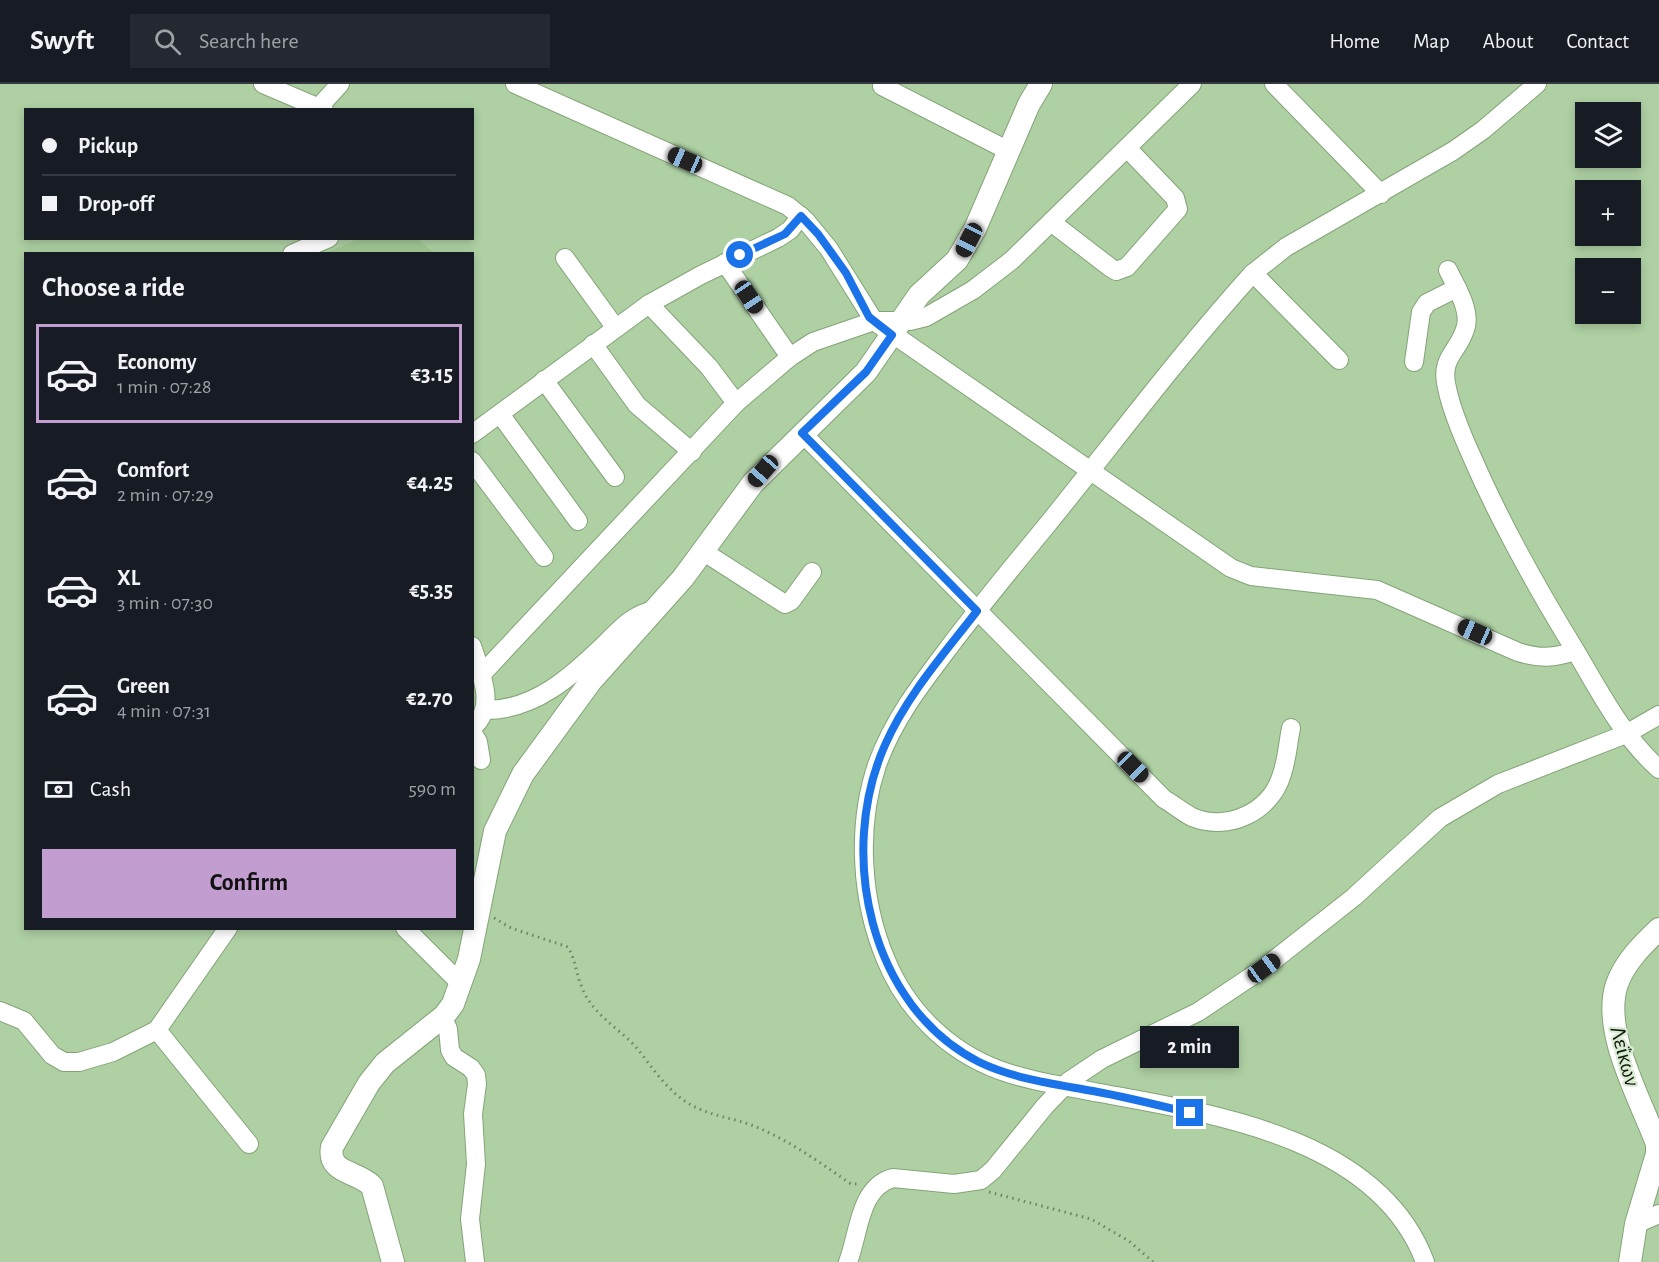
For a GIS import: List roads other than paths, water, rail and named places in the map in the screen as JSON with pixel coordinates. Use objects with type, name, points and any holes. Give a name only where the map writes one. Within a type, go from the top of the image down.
[{"type":"street","points":[[263,84],[321,108],[340,84]]},
{"type":"street","points":[[515,84],[780,202],[801,216],[836,258],[874,321]]},
{"type":"street","points":[[393,1262],[372,1186],[337,1166],[331,1151],[369,1083],[385,1063],[442,1017],[453,1004],[461,984],[479,910],[480,861],[523,774],[591,681],[704,552],[753,483],[866,372],[919,296],[952,267],[963,251],[1029,104],[1041,84]]},
{"type":"street","points":[[897,328],[926,317],[972,290],[1003,267],[1192,84]]},
{"type":"street","points":[[1274,84],[1381,194]]},
{"type":"street","points":[[1425,1262],[1409,1230],[1376,1188],[1334,1159],[1306,1146],[1234,1123],[1017,1076],[982,1063],[939,1035],[911,1004],[892,974],[878,939],[865,870],[865,819],[879,760],[905,707],[977,611],[1253,273],[1286,247],[1381,194],[1483,130],[1537,84]]},
{"type":"street","points":[[882,86],[907,91],[1009,151]]},
{"type":"street","points":[[1051,222],[1116,271],[1127,267],[1178,209],[1175,198],[1128,148]]},
{"type":"street","points":[[474,433],[649,304],[785,234],[801,216]]},
{"type":"street","points":[[296,252],[324,240]]},
{"type":"street","points":[[565,258],[615,327]]},
{"type":"street","points":[[725,263],[790,357]]},
{"type":"street","points":[[1448,270],[1457,288],[1467,322],[1445,366],[1450,402],[1496,511],[1536,586],[1626,734],[1659,769]]},
{"type":"street","points":[[1253,273],[1340,360]]},
{"type":"street","points":[[1414,362],[1421,312],[1427,303],[1457,288]]},
{"type":"street","points":[[649,304],[709,367],[736,403]]},
{"type":"street","points":[[481,675],[736,403],[790,357],[819,339],[874,321],[897,328],[1091,471],[1241,573],[1377,590],[1518,652],[1539,658],[1557,657],[1575,651]]},
{"type":"street","points":[[593,344],[637,405],[692,452]]},
{"type":"street","points":[[544,380],[615,477]]},
{"type":"street","points":[[500,414],[578,520]]},
{"type":"street","points":[[802,433],[1164,799],[1192,817],[1229,822],[1256,811],[1271,795],[1282,775],[1291,728]]},
{"type":"street","points":[[474,464],[544,557]]},
{"type":"street","points":[[704,552],[785,604],[791,601],[812,572]]},
{"type":"street","points":[[486,710],[515,707],[541,695],[581,667],[632,618],[654,610]]},
{"type":"street","points":[[474,652],[486,697],[486,710],[474,728]]},
{"type":"street","points":[[848,1262],[874,1186],[893,1178],[970,1183],[981,1180],[993,1170],[1063,1086],[1102,1059],[1198,1012],[1264,968],[1354,897],[1430,826],[1457,807],[1519,775],[1626,734],[1659,715]]},
{"type":"street","points":[[474,734],[481,760]]},
{"type":"street","name":"Λεΐκων","points":[[1630,1262],[1636,1224],[1657,1167],[1657,1144],[1655,1126],[1621,1048],[1614,1001],[1616,987],[1625,968],[1659,929]]},
{"type":"street","points":[[0,1011],[24,1021],[52,1055],[64,1062],[79,1062],[113,1052],[158,1030],[227,930]]},
{"type":"street","points":[[407,930],[461,984]]},
{"type":"street","points":[[442,1017],[448,1029],[450,1050],[454,1057],[471,1068],[477,1084],[473,1114],[476,1164],[470,1219],[475,1262]]},
{"type":"street","points":[[158,1030],[249,1144]]},
{"type":"street","points":[[1636,1224],[1659,1214]]}]
